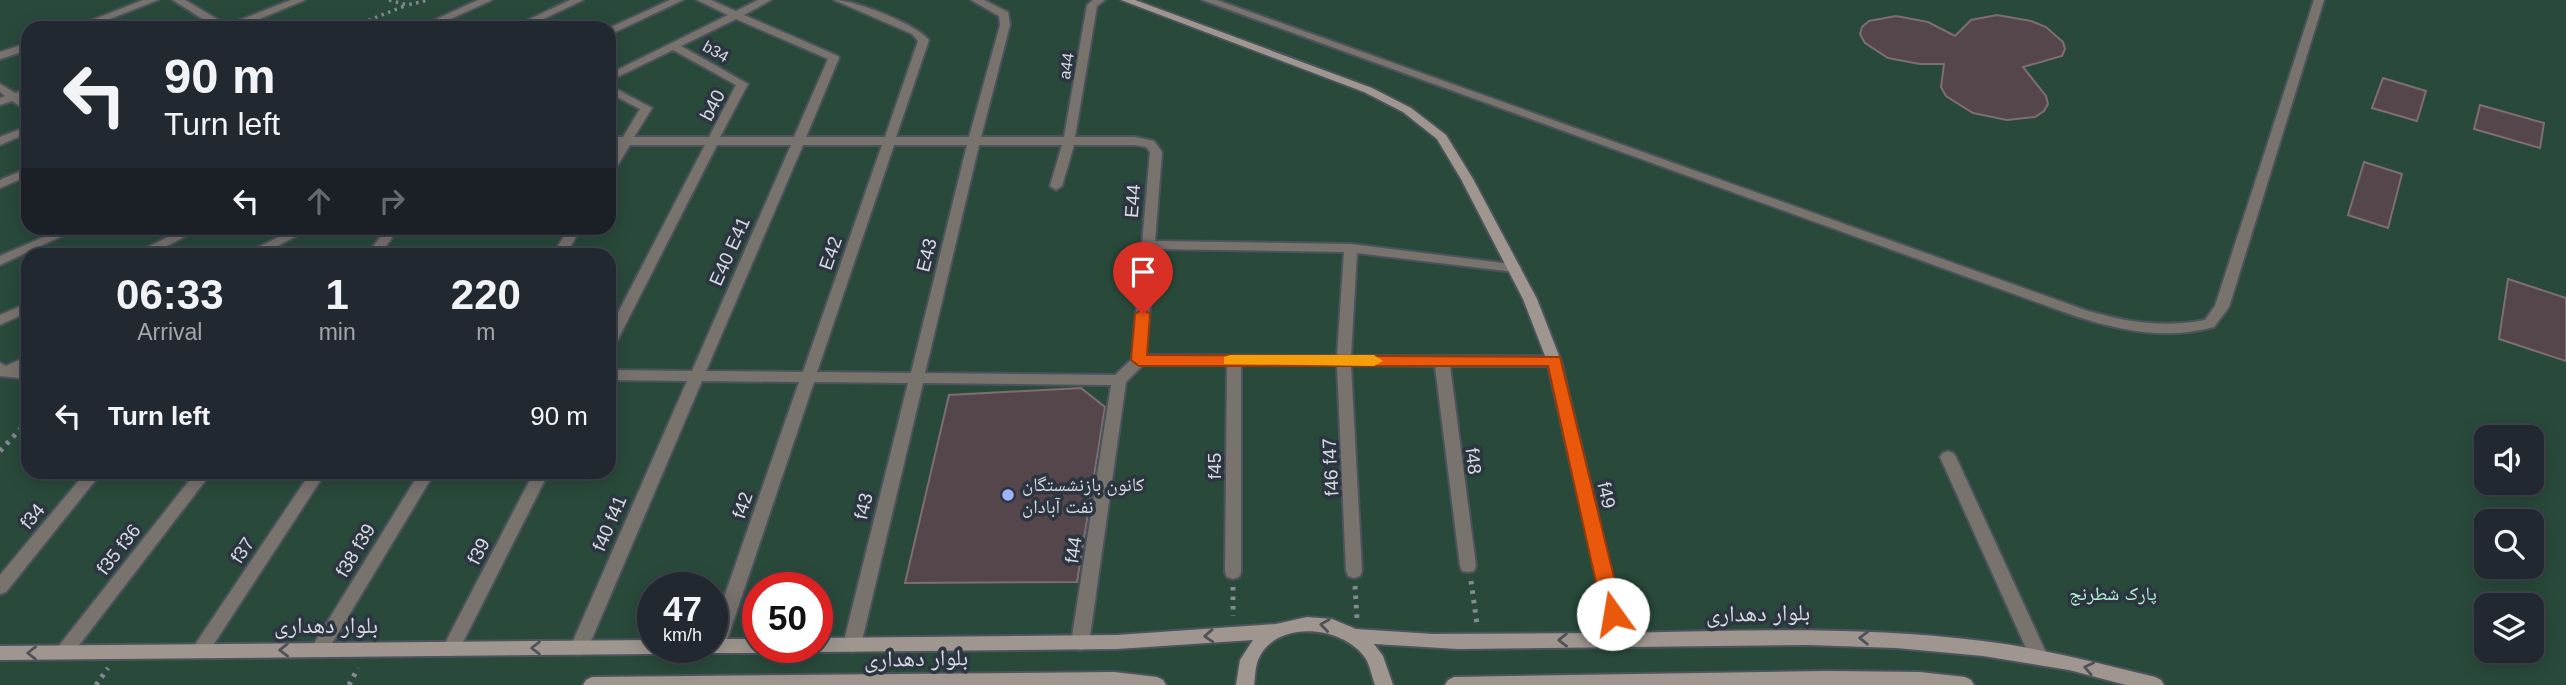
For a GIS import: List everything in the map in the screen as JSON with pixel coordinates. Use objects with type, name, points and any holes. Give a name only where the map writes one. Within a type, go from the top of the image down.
[{"type":"main road","name":"f49","points":[[1126,0],[1368,90],[1407,110],[1441,137],[1530,299],[1554,361],[1619,639]]},
{"type":"main road","name":"بلوار دهداری","points":[[833,645],[1080,643],[1277,631],[1297,624],[1318,623],[1339,627],[1357,636],[1479,642],[1908,639],[2039,657],[2155,685]]},
{"type":"main road","points":[[1245,685],[1250,658],[1261,642],[1277,631]]},
{"type":"main road","points":[[1357,636],[1372,649],[1381,666],[1384,685]]},
{"type":"main road","name":"بلوار دهداری","points":[[0,653],[637,647]]},
{"type":"main road","points":[[1454,685],[1827,678],[1920,680],[1965,685]]},
{"type":"main road","name":"بلوار دهداری","points":[[592,685],[1114,680],[1157,685]]},
{"type":"street","points":[[96,21],[153,0]]},
{"type":"street","points":[[177,0],[212,21]]},
{"type":"street","points":[[245,21],[300,0]]},
{"type":"street","points":[[439,21],[487,0]]},
{"type":"street","points":[[532,21],[578,0]]},
{"type":"street","points":[[616,29],[678,0]]},
{"type":"street","points":[[702,0],[735,15]]},
{"type":"street","name":"b34","points":[[616,74],[766,0]]},
{"type":"street","name":"E42","points":[[808,377],[924,40],[916,32],[839,0]]},
{"type":"street","name":"E43","points":[[915,378],[1005,25],[1004,14],[976,0]]},
{"type":"street","name":"a44","points":[[1056,186],[1069,141],[1092,5],[1100,0]]},
{"type":"street","points":[[1207,0],[2068,309],[2120,326],[2151,330],[2184,329],[2209,324],[2222,307],[2319,0]]},
{"type":"street","name":"E40 E41","points":[[695,376],[834,58],[735,15]]},
{"type":"street","name":"b34","points":[[673,46],[742,85]]},
{"type":"street","points":[[0,56],[21,48]]},
{"type":"street","name":"b40","points":[[616,329],[742,85]]},
{"type":"street","points":[[0,87],[21,103]]},
{"type":"street","points":[[616,92],[646,108],[616,158]]},
{"type":"street","points":[[0,102],[21,94]]},
{"type":"street","points":[[0,141],[21,132]]},
{"type":"street","points":[[616,141],[1069,141]]},
{"type":"street","name":"E44","points":[[1069,141],[1135,141],[1150,144],[1156,152],[1139,360]]},
{"type":"street","points":[[0,184],[21,175]]},
{"type":"street","points":[[29,248],[58,235]]},
{"type":"street","points":[[153,248],[180,235]]},
{"type":"street","points":[[264,248],[290,235]]},
{"type":"street","points":[[1148,245],[1351,248],[1514,268]]},
{"type":"street","name":"f46 f47","points":[[1351,248],[1344,361],[1354,571]]},
{"type":"street","points":[[0,261],[21,252]]},
{"type":"street","points":[[0,320],[21,310]]},
{"type":"street","points":[[616,375],[1119,380],[1139,360],[1554,361]]},
{"type":"street","name":"f45","points":[[1233,572],[1234,360]]},
{"type":"street","name":"f48","points":[[1442,361],[1468,566]]},
{"type":"street","points":[[2,370],[21,363]]},
{"type":"street","points":[[2,370],[21,373]]},
{"type":"street","name":"f40 f41","points":[[579,648],[695,376]]},
{"type":"street","name":"f42","points":[[728,606],[808,377]]},
{"type":"street","name":"f43","points":[[852,645],[915,378]]},
{"type":"street","name":"f44","points":[[1080,643],[1119,380]]},
{"type":"street","points":[[1948,457],[2039,657]]},
{"type":"street","name":"f34","points":[[0,587],[89,479]]},
{"type":"street","name":"f35 f36","points":[[64,652],[200,479]]},
{"type":"street","name":"f37","points":[[200,651],[314,479]]},
{"type":"street","name":"f38 f39","points":[[319,650],[424,479]]},
{"type":"street","name":"f39","points":[[451,649],[538,479]]},
{"type":"path","points":[[389,0],[407,5]]},
{"type":"path","points":[[367,21],[407,5],[429,0]]},
{"type":"path","points":[[0,451],[21,428]]},
{"type":"path","points":[[1468,566],[1479,642]]},
{"type":"path","points":[[1354,571],[1357,636]]},
{"type":"path","points":[[1233,572],[1233,634]]},
{"type":"green space","name":"پارک شطرنج","points":[[0,0],[2566,0],[2566,685],[0,685]]},
{"type":"building","points":[[1997,15],[2031,21],[2046,27],[2063,42],[2065,49],[2062,56],[2023,67],[2046,96],[2048,104],[2044,111],[2035,117],[2007,120],[1973,113],[1946,96],[1941,87],[1944,64],[1920,64],[1888,58],[1865,43],[1860,34],[1862,27],[1869,21],[1896,16],[1928,22],[1955,36],[1971,20]]},
{"type":"building","points":[[2383,78],[2426,91],[2417,121],[2372,108]]},
{"type":"building","points":[[2480,105],[2544,123],[2540,148],[2474,129]]},
{"type":"building","points":[[2364,162],[2402,174],[2388,228],[2348,215]]},
{"type":"building","points":[[2508,279],[2566,298],[2566,361],[2499,339]]},
{"type":"building","name":"کانون بازنشستگان نفت آبادان","points":[[1081,388],[1105,407],[1077,582],[905,583],[949,395]]},
{"type":"slow traffic","points":[[1230,360],[1374,361]]},
{"type":"place","name":"کانون بازنشستگان نفت آبادان","points":[[1008,495]]},
{"type":"route","points":[[1143,314],[1139,360],[1554,361],[1613,614]]}]
